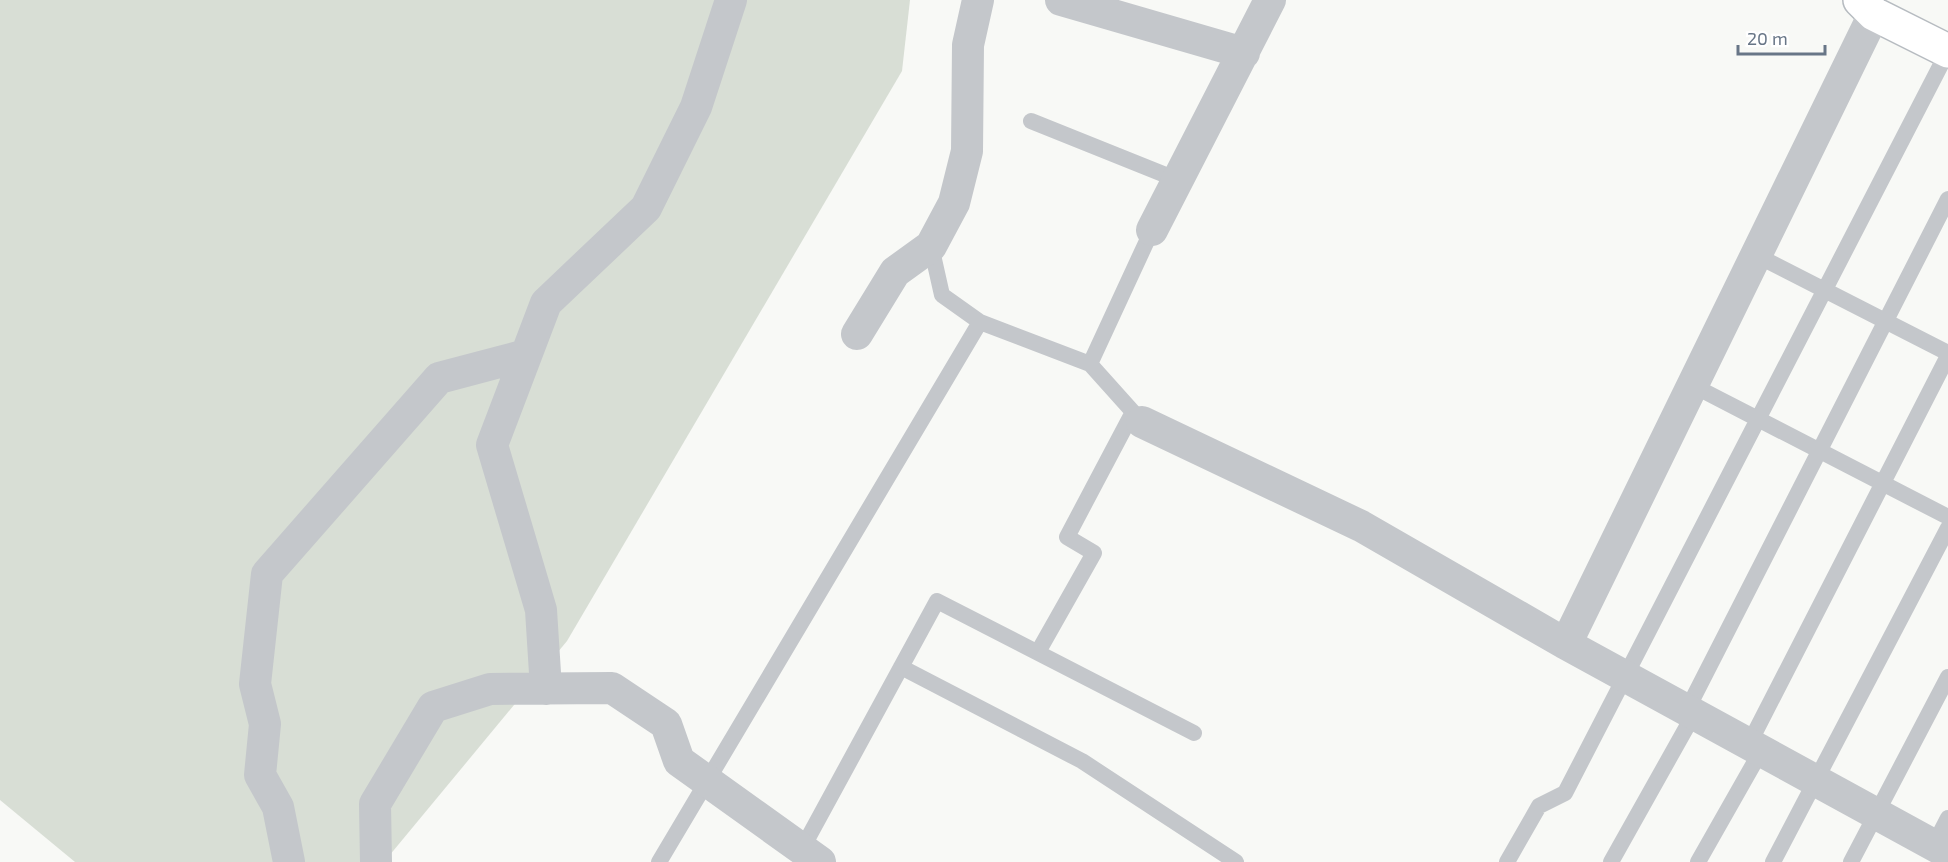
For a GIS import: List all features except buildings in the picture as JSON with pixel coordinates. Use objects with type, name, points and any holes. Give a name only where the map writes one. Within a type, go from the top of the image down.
[{"type":"street","points":[[546,689],[541,610],[492,445],[546,303],[646,208],[696,107],[731,0]]},
{"type":"street","points":[[858,334],[895,272],[931,246],[954,203],[967,151],[968,45],[978,0]]},
{"type":"street","points":[[1061,0],[1244,53]]},
{"type":"street","points":[[1152,230],[1270,0]]},
{"type":"street","points":[[1566,644],[1756,255],[1867,7],[1948,51]]},
{"type":"street","points":[[289,862],[278,807],[260,776],[265,724],[255,684],[267,574],[439,378],[526,355]]},
{"type":"street","points":[[1137,417],[1361,526],[1566,644],[1878,814],[1936,853]]},
{"type":"street","points":[[376,862],[375,804],[433,706],[490,689],[612,688],[666,724],[679,761],[811,855]]},
{"type":"lane","points":[[1507,862],[1539,807],[1564,793],[1948,51]]},
{"type":"lane","points":[[1031,121],[1178,180]]},
{"type":"lane","points":[[1611,862],[1691,712],[1948,199]]},
{"type":"lane","points":[[1090,364],[1152,230]]},
{"type":"lane","points":[[931,246],[942,295],[980,322],[1090,364],[1137,417],[1067,537],[1094,553],[1038,652]]},
{"type":"lane","points":[[1698,862],[1948,354],[1756,255]]},
{"type":"lane","points":[[658,862],[980,322]]},
{"type":"lane","points":[[1692,385],[1948,517]]},
{"type":"lane","points":[[1773,862],[1817,782],[1948,528]]},
{"type":"lane","points":[[811,855],[901,667],[936,601],[1194,733]]},
{"type":"lane","points":[[901,667],[1082,761],[1236,862]]},
{"type":"lane","points":[[1851,862],[1948,677]]},
{"type":"lane","points":[[1936,853],[1948,818]]},
{"type":"shaded area","points":[[0,0],[910,0],[902,71],[567,641],[384,862],[75,862],[0,800]]}]
